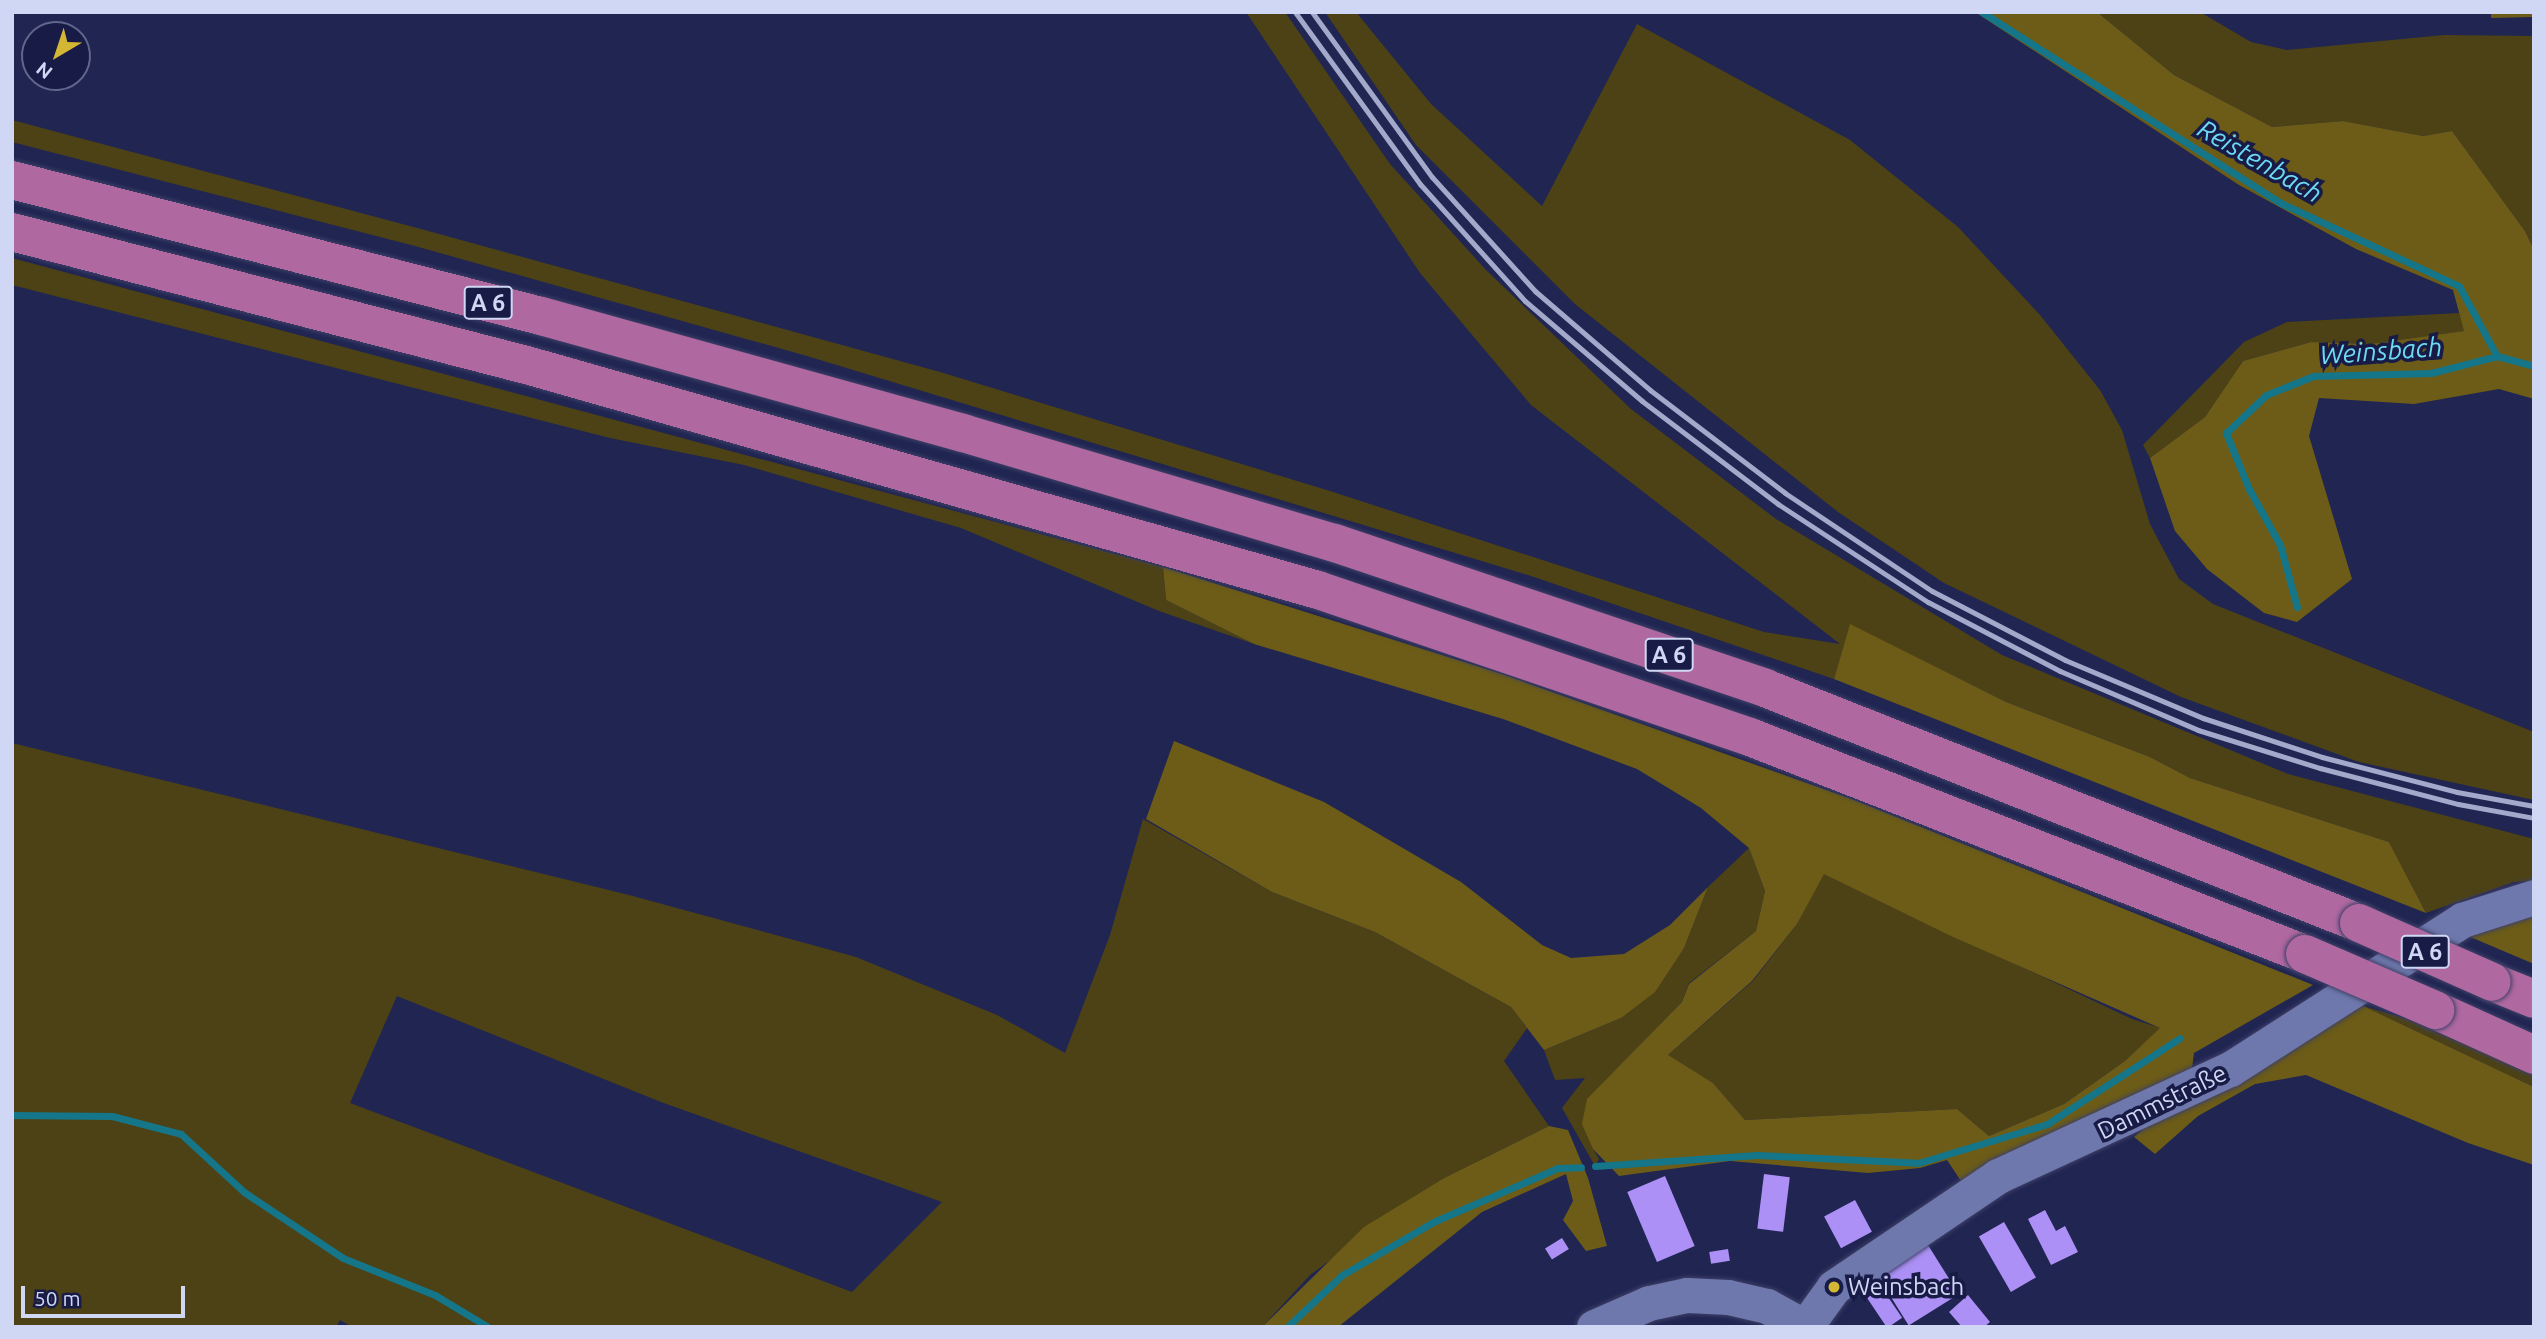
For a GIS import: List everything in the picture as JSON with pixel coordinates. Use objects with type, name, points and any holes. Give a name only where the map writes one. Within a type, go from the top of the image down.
[{"type":"highway","name":"A 6","points":[[12,180],[554,320],[963,433],[1335,543],[1765,688],[2358,923],[2534,999]]},
{"type":"highway","name":"A 6","points":[[12,232],[530,366],[1318,590],[1750,737],[2305,954],[2534,1055]]},
{"type":"street","name":"Dammstraße","points":[[1805,1327],[1834,1287],[1998,1176],[2231,1069],[2462,920],[2534,897]]},
{"type":"street","points":[[1594,1327],[1649,1303],[1687,1295],[1728,1297],[1767,1306],[1805,1327]]},
{"type":"shaded area","points":[[1246,12],[1285,12],[1390,164],[1486,270],[1631,409],[1776,519],[2002,655],[2288,774],[2534,839],[2534,881],[2514,882],[2426,913],[2389,842],[2190,778],[2150,757],[2006,702],[1850,625],[1834,679],[1528,575],[807,356],[415,246],[12,142],[12,120],[421,229],[940,372],[1330,491],[1764,632],[1840,644],[1531,405],[1420,273]]},
{"type":"shaded area","points":[[1325,12],[1356,12],[1431,104],[1542,206],[1637,24],[1850,140],[1958,227],[2040,315],[2100,390],[2122,430],[2150,524],[2179,579],[2213,604],[2534,732],[2534,800],[2359,762],[2181,697],[1944,583],[1838,512],[1575,304],[1416,145]]},
{"type":"shaded area","points":[[1975,12],[2097,12],[2174,75],[2272,127],[2343,121],[2423,136],[2452,131],[2525,231],[2534,250],[2534,399],[2499,389],[2414,404],[2319,398],[2309,436],[2352,579],[2297,622],[2264,613],[2207,569],[2175,531],[2150,458],[2205,417],[2243,361],[2311,342],[2370,344],[2464,331],[2453,290],[2356,249],[2239,185]]},
{"type":"shaded area","points":[[2097,12],[2200,12],[2251,42],[2287,50],[2444,35],[2534,36],[2534,250],[2525,231],[2452,131],[2423,136],[2343,121],[2272,127],[2174,75]]},
{"type":"shaded area","points":[[2491,12],[2534,12],[2534,17],[2491,18]]},
{"type":"shaded area","points":[[12,258],[1163,567],[1166,600],[1254,644],[1159,611],[961,528],[744,465],[610,438],[12,285]]},
{"type":"shaded area","points":[[2459,313],[2465,331],[2370,344],[2311,342],[2243,361],[2205,417],[2150,458],[2143,445],[2244,342],[2287,322]]},
{"type":"shaded area","points":[[1163,567],[1502,674],[1854,800],[2313,985],[2194,1053],[2191,1076],[1965,1187],[1947,1160],[1920,1168],[1868,1173],[1730,1161],[1619,1176],[1593,1149],[1582,1124],[1587,1099],[1682,1002],[1689,984],[1756,931],[1765,891],[1749,848],[1701,808],[1637,769],[1503,719],[1254,644],[1166,600]],"holes":[[[1824,874],[1951,936],[2160,1028],[2125,1061],[2064,1104],[1989,1136],[1957,1109],[1745,1120],[1713,1083],[1668,1055],[1752,981],[1797,924]]]},
{"type":"shaded area","points":[[1850,624],[2006,702],[2150,757],[2190,778],[2389,842],[2426,913],[1834,679]]},
{"type":"shaded area","points":[[1174,741],[1324,802],[1461,882],[1542,945],[1571,958],[1624,954],[1670,925],[1708,887],[1684,948],[1655,992],[1621,1018],[1544,1050],[1511,1007],[1375,932],[1272,892],[1146,819]]},
{"type":"shaded area","points":[[12,743],[629,895],[856,957],[997,1015],[1065,1053],[1110,935],[1143,819],[1272,892],[1375,932],[1511,1007],[1527,1028],[1504,1061],[1549,1126],[1446,1177],[1310,1275],[1262,1327],[352,1327],[340,1320],[336,1327],[12,1327]],"holes":[[[397,996],[661,1102],[942,1202],[852,1292],[350,1103]]]},
{"type":"shaded area","points":[[1749,848],[1765,891],[1756,931],[1689,983],[1682,1002],[1588,1099],[1593,1149],[1599,1159],[1595,1166],[1562,1108],[1585,1078],[1555,1080],[1544,1050],[1621,1018],[1684,948],[1708,887]]},
{"type":"shaded area","points":[[1823,873],[2132,1019],[2161,1028],[2125,1061],[2064,1104],[1989,1136],[1957,1109],[1745,1120],[1713,1083],[1667,1056],[1753,981],[1797,924]]},
{"type":"shaded area","points":[[2534,911],[2534,964],[2468,936]]},
{"type":"shaded area","points":[[2361,1005],[2448,1032],[2534,1072],[2534,1087]]},
{"type":"shaded area","points":[[2361,1005],[2534,1087],[2534,1165],[2468,1143],[2306,1075],[2255,1084],[2198,1116],[2155,1154],[2134,1137],[2154,1120]]},
{"type":"shaded area","points":[[1549,1126],[1568,1130],[1588,1178],[1607,1246],[1586,1251],[1563,1220],[1573,1201],[1566,1174],[1482,1212],[1338,1327],[1262,1327],[1364,1227],[1446,1177]]},
{"type":"building","points":[[1764,1174],[1790,1177],[1783,1232],[1757,1229]]},
{"type":"building","points":[[1665,1176],[1695,1246],[1657,1262],[1627,1192]]},
{"type":"building","points":[[1855,1200],[1872,1232],[1841,1248],[1824,1216]]},
{"type":"building","points":[[2045,1210],[2056,1231],[2065,1226],[2078,1252],[2051,1265],[2028,1219]]},
{"type":"building","points":[[2004,1222],[2036,1277],[2011,1292],[1979,1236]]},
{"type":"building","points":[[1562,1238],[1569,1249],[1552,1260],[1545,1249]]},
{"type":"building","points":[[1928,1245],[1959,1294],[1909,1325],[1878,1276]]},
{"type":"building","points":[[1728,1249],[1730,1261],[1711,1264],[1709,1252]]},
{"type":"building","points":[[1882,1288],[1902,1318],[1887,1327],[1867,1298]]},
{"type":"building","points":[[1968,1295],[1990,1322],[1984,1327],[1962,1327],[1949,1312]]},
{"type":"waterway","name":"Reistenbach","points":[[1982,12],[2281,203],[2459,286],[2497,356]]},
{"type":"waterway","name":"Weinsbach","points":[[2297,607],[2280,545],[2249,489],[2226,433],[2266,395],[2313,376],[2431,373],[2497,356],[2534,366]]},
{"type":"waterway","name":"Weinsbach","points":[[1595,1166],[1757,1155],[1918,1163],[2047,1124],[2180,1038]]},
{"type":"waterway","points":[[12,1115],[112,1116],[181,1134],[244,1192],[343,1258],[435,1295],[488,1327]]},
{"type":"waterway","name":"Weinsbach","points":[[1287,1327],[1342,1275],[1433,1222],[1558,1168],[1581,1167]]},
{"type":"railway","points":[[1295,12],[1420,184],[1525,301],[1642,401],[1778,504],[1928,602],[2060,671],[2198,730],[2320,768],[2458,804],[2534,818]]},
{"type":"railway","points":[[1312,12],[1432,177],[1535,291],[1650,390],[1785,493],[1932,591],[2065,660],[2203,718],[2322,757],[2457,792],[2534,806]]},
{"type":"place","name":"Weinsbach","points":[[1834,1287]]}]
